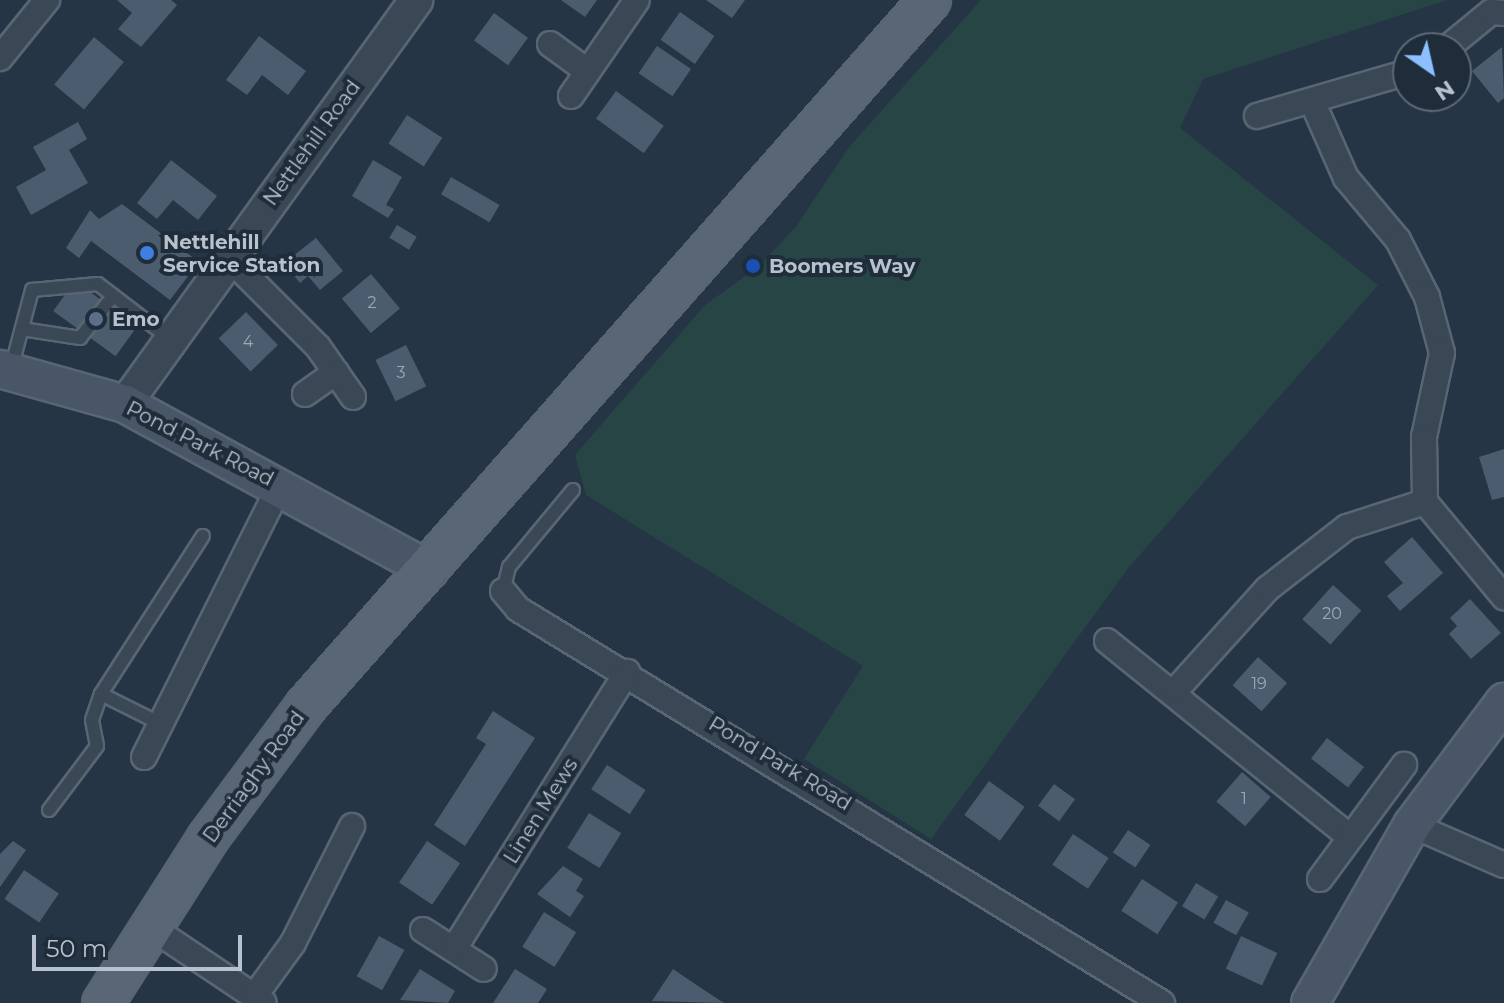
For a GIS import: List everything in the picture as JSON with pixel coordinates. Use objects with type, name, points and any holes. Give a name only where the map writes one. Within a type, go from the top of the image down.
[{"type":"main road","points":[[430,570],[930,0]]},
{"type":"main road","name":"Pond Park Road","points":[[5,370],[125,404],[430,570]]},
{"type":"main road","name":"Derriaghy Road","points":[[103,1003],[149,926],[306,706],[430,570]]},
{"type":"main road","points":[[1310,1003],[1412,825],[1504,702]]},
{"type":"street","points":[[0,58],[47,0]]},
{"type":"street","name":"Nettlehill Road","points":[[125,404],[169,338],[416,0]]},
{"type":"street","points":[[571,96],[637,0]]},
{"type":"street","points":[[1470,32],[1498,12]]},
{"type":"street","points":[[550,44],[587,71]]},
{"type":"street","points":[[1257,116],[1392,77]]},
{"type":"street","points":[[1312,101],[1346,178],[1398,240],[1427,297],[1442,353],[1424,437],[1425,502],[1504,597]]},
{"type":"street","points":[[228,257],[274,299],[336,372],[353,397]]},
{"type":"street","points":[[305,394],[336,372]]},
{"type":"street","points":[[144,757],[280,486]]},
{"type":"street","points":[[1174,692],[1267,589],[1347,527],[1425,502]]},
{"type":"street","name":"Pond Park Road","points":[[503,591],[518,609],[627,672],[1162,1003]]},
{"type":"street","points":[[1107,641],[1253,754],[1350,837]]},
{"type":"street","name":"Linen Mews","points":[[454,949],[627,672]]},
{"type":"street","points":[[1320,879],[1404,765]]},
{"type":"street","points":[[1412,825],[1504,865]]},
{"type":"street","points":[[149,926],[260,999],[293,943],[352,826]]},
{"type":"street","points":[[423,930],[484,969]]},
{"type":"lane","points":[[5,370],[22,329],[32,290],[98,284],[169,338]]},
{"type":"lane","points":[[22,329],[80,338],[113,296]]},
{"type":"lane","name":"Pond Park Road","points":[[503,591],[509,567],[573,490]]},
{"type":"lane","points":[[49,810],[97,746],[92,720],[101,694],[203,536]]},
{"type":"lane","points":[[101,694],[159,723]]},
{"type":"green space","points":[[981,0],[1447,0],[1203,79],[1180,128],[1378,285],[1129,567],[931,839],[804,759],[863,666],[586,495],[575,455],[705,305],[758,267],[795,228],[850,146]]},
{"type":"building","points":[[117,0],[171,0],[177,5],[141,47],[118,29],[132,13]]},
{"type":"building","points":[[561,0],[597,0],[585,17]]},
{"type":"building","points":[[706,0],[745,0],[732,18]]},
{"type":"building","points":[[680,12],[714,36],[695,64],[660,40]]},
{"type":"building","points":[[494,13],[528,38],[508,65],[474,41]]},
{"type":"building","points":[[259,36],[306,71],[288,95],[262,75],[247,95],[226,80]]},
{"type":"building","points":[[94,37],[124,62],[84,110],[54,84]]},
{"type":"building","points":[[657,46],[691,69],[673,96],[639,73]]},
{"type":"building","points":[[1502,47],[1504,98],[1498,103],[1472,71]]},
{"type":"building","points":[[616,91],[664,126],[644,153],[596,119]]},
{"type":"building","points":[[407,115],[442,138],[424,166],[388,144]]},
{"type":"building","points":[[78,122],[87,139],[69,150],[88,183],[31,215],[16,187],[46,170],[33,147]]},
{"type":"building","points":[[171,160],[217,196],[198,220],[173,200],[157,219],[137,203]]},
{"type":"building","points":[[373,160],[402,177],[386,205],[394,209],[388,218],[352,196]]},
{"type":"building","points":[[451,177],[499,205],[489,222],[441,194]]},
{"type":"building","name":"Nettlehill Service Station","points":[[122,204],[199,262],[170,300],[91,241],[79,258],[66,248],[90,210],[99,219]]},
{"type":"building","points":[[397,225],[417,237],[409,250],[389,238]]},
{"type":"building","points":[[316,238],[343,271],[320,290],[308,276],[300,283],[284,263]]},
{"type":"building","points":[[371,274],[400,308],[371,333],[342,298]]},
{"type":"building","name":"Emo","points":[[75,281],[137,326],[116,356],[53,311]]},
{"type":"building","points":[[246,312],[278,345],[251,371],[219,338]]},
{"type":"building","points":[[406,345],[426,386],[396,401],[375,360]]},
{"type":"building","points":[[1504,449],[1504,497],[1492,500],[1479,457]]},
{"type":"building","points":[[1412,537],[1443,573],[1400,611],[1387,596],[1403,583],[1384,562]]},
{"type":"building","points":[[1333,585],[1361,610],[1330,645],[1302,619]]},
{"type":"building","points":[[1470,599],[1501,633],[1471,659],[1449,634],[1457,626],[1450,618]]},
{"type":"building","points":[[1258,657],[1287,683],[1262,711],[1233,685]]},
{"type":"building","points":[[493,711],[535,738],[465,846],[434,825],[486,744],[476,738]]},
{"type":"building","points":[[1327,738],[1364,767],[1348,787],[1311,758]]},
{"type":"building","points":[[607,765],[646,790],[630,814],[591,789]]},
{"type":"building","points":[[1242,772],[1271,797],[1245,826],[1216,801]]},
{"type":"building","points":[[989,781],[1025,807],[1000,841],[964,815]]},
{"type":"building","points":[[1054,784],[1075,799],[1059,821],[1038,806]]},
{"type":"building","points":[[589,813],[621,833],[599,868],[567,848]]},
{"type":"building","points":[[1128,830],[1150,845],[1135,867],[1113,852]]},
{"type":"building","points":[[1073,834],[1109,858],[1088,889],[1052,865]]},
{"type":"building","points":[[13,841],[26,850],[0,887],[0,854]]},
{"type":"building","points":[[427,841],[460,863],[432,905],[399,882]]},
{"type":"building","points":[[563,866],[583,879],[576,891],[584,896],[570,917],[537,894]]},
{"type":"building","points":[[24,870],[59,893],[39,923],[4,899]]},
{"type":"building","points":[[1142,879],[1178,902],[1157,934],[1121,911]]},
{"type":"building","points":[[1196,883],[1218,896],[1204,920],[1182,906]]},
{"type":"building","points":[[1226,900],[1249,913],[1236,935],[1213,923]]},
{"type":"building","points":[[544,912],[576,932],[554,967],[522,947]]},
{"type":"building","points":[[379,936],[404,950],[382,990],[357,976]]},
{"type":"building","points":[[1241,936],[1277,953],[1262,986],[1226,969]]},
{"type":"building","points":[[420,969],[455,991],[448,1003],[400,1000]]},
{"type":"building","points":[[515,969],[547,989],[538,1003],[493,1003]]},
{"type":"building","points":[[673,969],[698,986],[724,1003],[652,1001]]},
{"type":"place","name":"Nettlehill Service Station","points":[[147,253]]},
{"type":"place","name":"Boomers Way","points":[[753,266]]},
{"type":"place","name":"Emo","points":[[96,319]]}]
